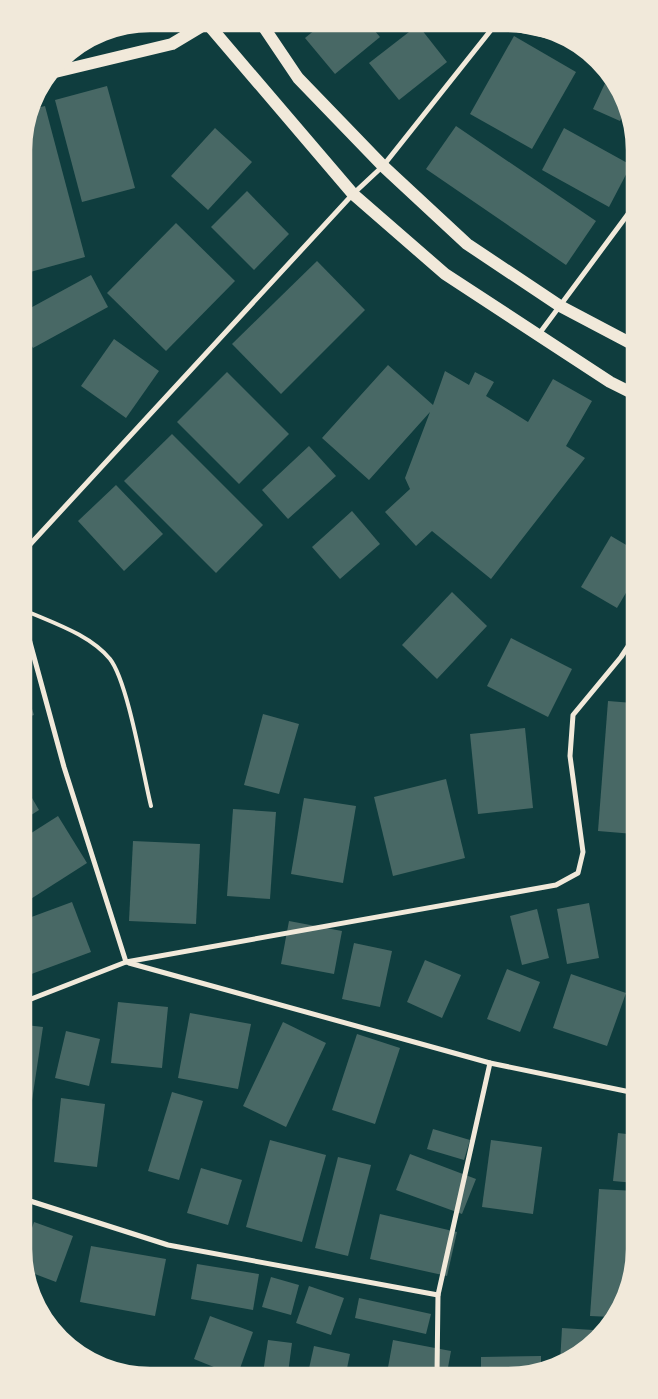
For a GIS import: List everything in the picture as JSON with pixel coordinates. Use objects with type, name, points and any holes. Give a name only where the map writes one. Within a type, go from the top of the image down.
[{"type":"main road","points":[[62,70],[172,44],[194,31]]},
{"type":"main road","points":[[214,31],[353,194],[445,274],[610,382],[627,390]]},
{"type":"main road","points":[[266,31],[298,78],[383,166],[467,244],[560,306],[627,341]]},
{"type":"street","points":[[32,543],[353,194],[383,166],[490,31]]},
{"type":"street","points":[[538,336],[627,215]]},
{"type":"street","points":[[31,999],[126,962],[556,885],[578,873],[583,852],[570,756],[573,715],[627,649]]},
{"type":"street","points":[[32,651],[64,767],[126,962]]},
{"type":"street","points":[[126,962],[490,1063],[626,1090]]},
{"type":"street","points":[[437,1368],[438,1295],[490,1063]]},
{"type":"street","points":[[31,1201],[168,1245],[438,1295]]},
{"type":"lane","points":[[32,614],[88,640],[110,660],[123,689],[151,806]]},
{"type":"building","points":[[314,31],[375,31],[380,37],[335,74],[305,38]]},
{"type":"building","points":[[410,31],[423,31],[447,62],[399,100],[369,63]]},
{"type":"building","points":[[514,36],[576,72],[532,149],[470,114]]},
{"type":"building","points":[[605,83],[618,105],[622,117],[620,121],[593,109]]},
{"type":"building","points":[[107,86],[135,188],[82,202],[55,100]]},
{"type":"building","points":[[45,106],[85,257],[32,272],[32,135],[39,107]]},
{"type":"building","points":[[456,126],[596,221],[566,265],[426,169]]},
{"type":"building","points":[[215,128],[252,162],[208,210],[171,176]]},
{"type":"building","points":[[564,128],[627,163],[627,173],[609,207],[542,170]]},
{"type":"building","points":[[247,191],[289,234],[254,270],[211,227]]},
{"type":"building","points":[[176,223],[235,281],[166,351],[107,293]]},
{"type":"building","points":[[317,261],[365,310],[281,394],[232,344]]},
{"type":"building","points":[[91,275],[108,307],[33,348],[32,307]]},
{"type":"building","points":[[114,339],[159,371],[126,418],[81,386]]},
{"type":"building","points":[[388,365],[433,405],[445,371],[469,385],[475,372],[494,382],[486,396],[528,422],[553,379],[592,401],[566,446],[585,458],[491,579],[432,531],[416,546],[385,512],[410,489],[405,478],[430,412],[369,480],[322,438]]},
{"type":"building","points":[[227,372],[289,434],[239,484],[177,422]]},
{"type":"building","points":[[172,434],[263,525],[216,573],[124,481]]},
{"type":"building","points":[[309,446],[336,476],[288,519],[262,490]]},
{"type":"building","points":[[116,485],[163,534],[124,571],[78,521]]},
{"type":"building","points":[[352,511],[380,544],[340,579],[312,547]]},
{"type":"building","points":[[611,536],[627,545],[627,592],[617,608],[581,587]]},
{"type":"building","points":[[452,592],[487,626],[437,679],[402,645]]},
{"type":"building","points":[[511,638],[572,669],[548,717],[487,686]]},
{"type":"building","points":[[608,701],[627,702],[626,833],[598,831]]},
{"type":"building","points":[[263,714],[299,724],[279,794],[244,785]]},
{"type":"building","points":[[525,728],[533,808],[478,814],[470,734]]},
{"type":"building","points":[[446,779],[465,858],[393,876],[374,797]]},
{"type":"building","points":[[31,797],[39,810],[31,815]]},
{"type":"building","points":[[304,798],[356,806],[343,883],[291,874]]},
{"type":"building","points":[[233,809],[276,812],[270,899],[227,896]]},
{"type":"building","points":[[58,816],[87,863],[31,899],[31,833]]},
{"type":"building","points":[[133,841],[200,844],[196,924],[129,921]]},
{"type":"building","points":[[72,902],[91,952],[31,974],[31,917]]},
{"type":"building","points":[[589,903],[599,958],[567,964],[557,909]]},
{"type":"building","points":[[537,909],[549,958],[522,965],[510,916]]},
{"type":"building","points":[[289,921],[342,931],[334,974],[281,964]]},
{"type":"building","points":[[354,943],[392,951],[380,1007],[342,999]]},
{"type":"building","points":[[425,960],[461,975],[442,1018],[407,1002]]},
{"type":"building","points":[[507,969],[540,982],[520,1032],[487,1019]]},
{"type":"building","points":[[571,974],[626,993],[607,1046],[553,1028]]},
{"type":"building","points":[[118,1002],[168,1007],[162,1068],[111,1063]]},
{"type":"building","points":[[190,1013],[251,1024],[238,1089],[178,1078]]},
{"type":"building","points":[[283,1022],[326,1043],[286,1127],[243,1106]]},
{"type":"building","points":[[31,1026],[43,1027],[31,1106]]},
{"type":"building","points":[[66,1031],[100,1039],[89,1086],[55,1078]]},
{"type":"building","points":[[357,1034],[400,1048],[375,1124],[332,1110]]},
{"type":"building","points":[[172,1092],[203,1101],[179,1180],[148,1171]]},
{"type":"building","points":[[61,1098],[105,1104],[97,1167],[54,1162]]},
{"type":"building","points":[[433,1129],[470,1140],[464,1160],[427,1149]]},
{"type":"building","points":[[618,1133],[626,1134],[626,1182],[613,1181]]},
{"type":"building","points":[[270,1140],[326,1155],[302,1242],[246,1227]]},
{"type":"building","points":[[491,1140],[542,1147],[533,1214],[482,1207]]},
{"type":"building","points":[[410,1154],[476,1179],[462,1214],[396,1190]]},
{"type":"building","points":[[338,1157],[371,1165],[348,1256],[315,1248]]},
{"type":"building","points":[[201,1168],[242,1180],[228,1225],[187,1213]]},
{"type":"building","points":[[599,1189],[626,1191],[626,1264],[623,1279],[618,1294],[605,1317],[590,1316]]},
{"type":"building","points":[[380,1214],[457,1232],[447,1276],[370,1259]]},
{"type":"building","points":[[34,1222],[73,1236],[56,1282],[34,1274],[31,1231]]},
{"type":"building","points":[[91,1246],[166,1259],[155,1316],[80,1302]]},
{"type":"building","points":[[197,1264],[259,1274],[253,1310],[191,1299]]},
{"type":"building","points":[[271,1277],[299,1285],[291,1315],[262,1307]]},
{"type":"building","points":[[309,1286],[344,1298],[331,1335],[296,1323]]},
{"type":"building","points":[[359,1298],[431,1314],[426,1334],[355,1318]]},
{"type":"building","points":[[210,1316],[253,1332],[240,1368],[216,1368],[194,1359]]},
{"type":"building","points":[[562,1328],[593,1330],[574,1348],[560,1355]]},
{"type":"building","points":[[268,1340],[292,1343],[289,1368],[264,1368]]},
{"type":"building","points":[[393,1340],[451,1351],[448,1368],[388,1368]]},
{"type":"building","points":[[314,1346],[350,1354],[347,1368],[309,1368]]},
{"type":"building","points":[[541,1356],[541,1363],[523,1367],[481,1368],[481,1357]]}]
